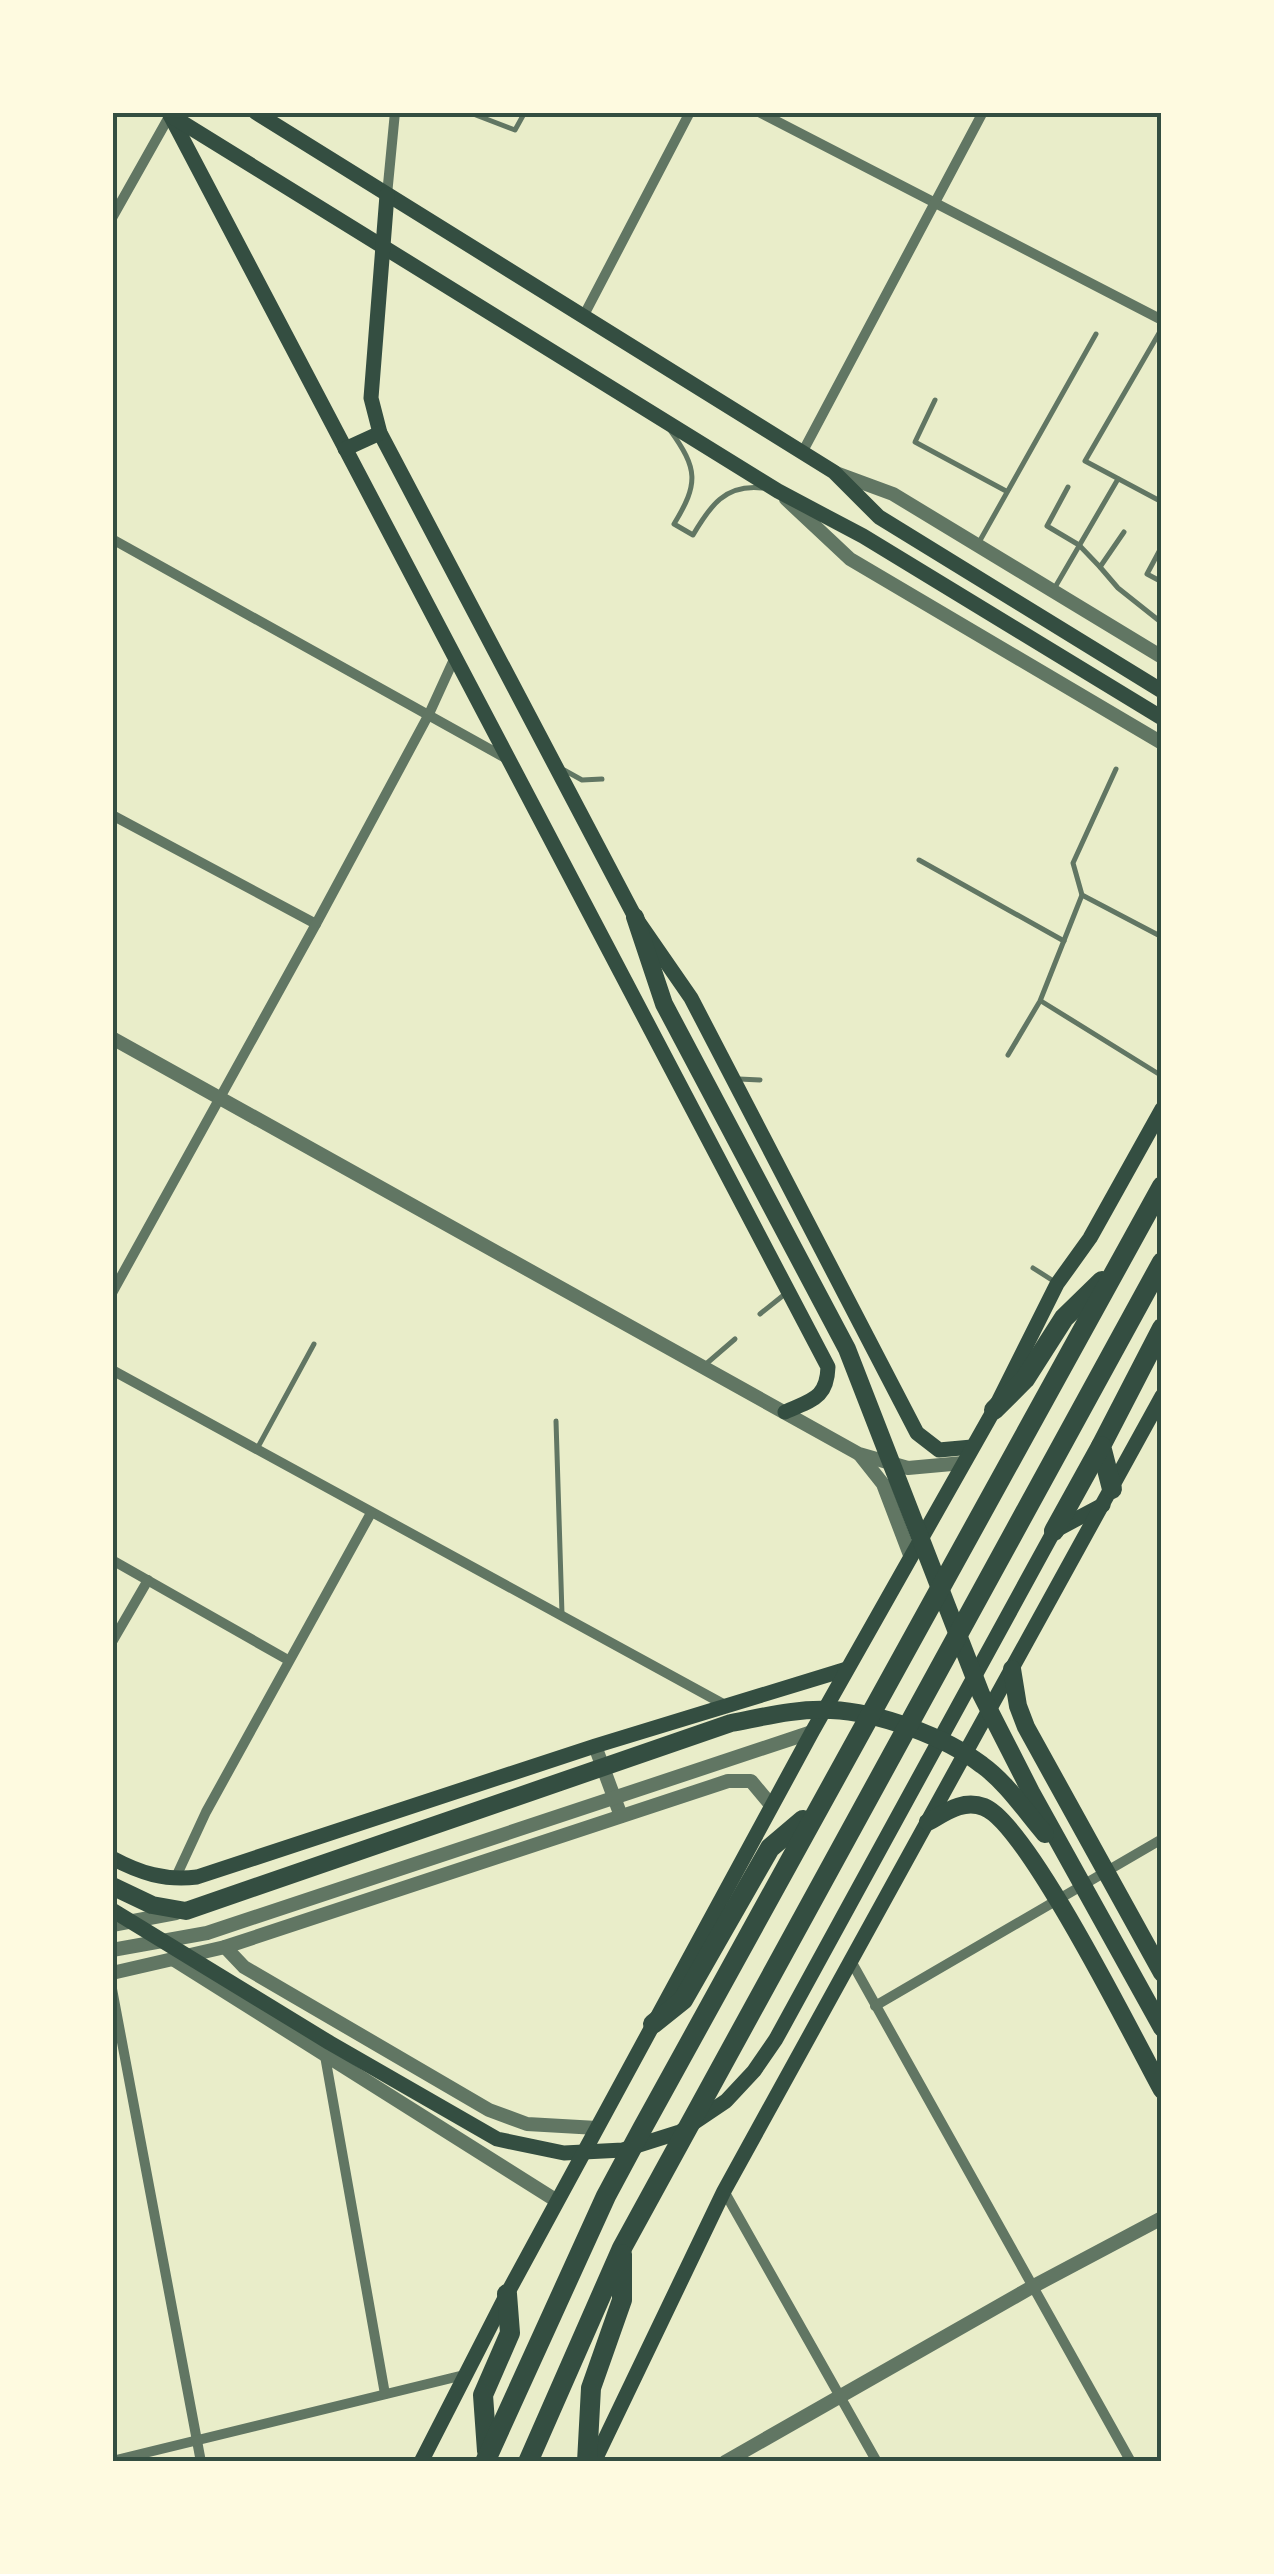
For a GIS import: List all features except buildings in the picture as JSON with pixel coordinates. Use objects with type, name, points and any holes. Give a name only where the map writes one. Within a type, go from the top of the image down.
[{"type":"highway","points":[[486,2459],[606,2196],[1162,1186]]},
{"type":"highway","points":[[528,2462],[622,2248],[1162,1262]]},
{"type":"highway","points":[[994,1410],[1025,1378],[1064,1318],[1117,1266]]},
{"type":"highway","points":[[1054,1531],[1162,1328]]},
{"type":"highway","points":[[1101,1446],[1107,1497]]},
{"type":"highway","points":[[653,2024],[683,2000],[770,1848],[816,1809]]},
{"type":"highway","points":[[590,2462],[590,2388],[622,2300],[622,2248]]},
{"type":"highway","points":[[486,2459],[483,2394],[510,2333],[507,2294]]},
{"type":"main road","points":[[254,112],[834,472],[879,517],[1162,691]]},
{"type":"main road","points":[[167,114],[778,491],[863,536],[1162,718]]},
{"type":"main road","points":[[167,114],[828,1366],[828,1384],[821,1394],[786,1412]]},
{"type":"main road","points":[[387,194],[372,398],[380,433],[635,917],[690,998],[917,1433],[939,1450],[972,1447]]},
{"type":"main road","points":[[345,448],[380,433]]},
{"type":"main road","points":[[635,917],[664,1004],[847,1349],[981,1694],[1162,2028]]},
{"type":"main road","points":[[420,2462],[771,1805],[994,1410],[1057,1284],[1090,1238],[1162,1108]]},
{"type":"main road","points":[[590,2462],[724,2191],[1162,1396]]},
{"type":"main road","points":[[112,1910],[497,2139],[564,2153],[624,2150],[680,2132],[726,2101],[754,2072],[776,2039],[1054,1531],[1107,1497]]},
{"type":"main road","points":[[112,1858],[139,1872],[175,1879],[197,1876],[847,1668]]},
{"type":"main road","points":[[1012,1669],[1022,1720],[1162,1973]]},
{"type":"main road","points":[[112,1886],[152,1904],[186,1911],[731,1723],[780,1713],[831,1710],[882,1718],[927,1734],[984,1766],[1066,1856]]},
{"type":"main road","points":[[928,1822],[962,1805],[978,1805],[994,1812],[1016,1834],[1162,2090]]},
{"type":"main road","points":[[1061,1907],[1086,1896],[1108,1879]]},
{"type":"street","points":[[387,194],[394,112]]},
{"type":"street","points":[[583,317],[690,112]]},
{"type":"street","points":[[759,112],[1162,324]]},
{"type":"street","points":[[802,452],[983,112]]},
{"type":"street","points":[[112,218],[167,114]]},
{"type":"street","points":[[834,472],[894,494],[1162,657]]},
{"type":"street","points":[[778,491],[850,559],[1162,743]]},
{"type":"street","points":[[112,539],[510,761]]},
{"type":"street","points":[[112,1293],[316,924],[429,714],[455,657]]},
{"type":"street","points":[[112,815],[316,924]]},
{"type":"street","points":[[112,1038],[859,1454],[908,1468],[963,1463]]},
{"type":"street","points":[[112,1370],[725,1705]]},
{"type":"street","points":[[859,1454],[883,1484],[910,1554]]},
{"type":"street","points":[[175,1879],[206,1812],[370,1513]]},
{"type":"street","points":[[112,1560],[288,1660]]},
{"type":"street","points":[[112,1642],[148,1580]]},
{"type":"street","points":[[112,1950],[207,1933],[812,1732]]},
{"type":"street","points":[[596,1746],[622,1816]]},
{"type":"street","points":[[112,1972],[225,1947],[739,1779],[756,1784],[771,1805]]},
{"type":"street","points":[[1108,1879],[1162,1839]]},
{"type":"street","points":[[875,2006],[1061,1907]]},
{"type":"street","points":[[112,1926],[186,1911]]},
{"type":"street","points":[[225,1947],[244,1967],[488,2110],[527,2124],[597,2128]]},
{"type":"street","points":[[173,1958],[558,2201]]},
{"type":"street","points":[[851,1961],[1131,2462]]},
{"type":"street","points":[[112,1989],[201,2462]]},
{"type":"street","points":[[324,2056],[385,2394]]},
{"type":"street","points":[[724,2191],[876,2462]]},
{"type":"street","points":[[725,2462],[1032,2287],[1162,2218]]},
{"type":"street","points":[[112,2461],[464,2375]]},
{"type":"lane","points":[[468,112],[515,130],[525,112]]},
{"type":"lane","points":[[1162,324],[1086,461],[1162,502]]},
{"type":"lane","points":[[978,544],[1096,334]]},
{"type":"lane","points":[[935,400],[915,442],[1006,491]]},
{"type":"lane","points":[[662,420],[693,468],[688,500],[674,524],[693,535],[706,511],[724,494],[744,488],[778,491]]},
{"type":"lane","points":[[1053,590],[1118,479]]},
{"type":"lane","points":[[1068,488],[1046,526],[1080,546],[1118,588],[1162,623]]},
{"type":"lane","points":[[1100,566],[1124,532]]},
{"type":"lane","points":[[1162,546],[1147,574],[1162,582]]},
{"type":"lane","points":[[551,757],[573,776],[593,782],[602,778]]},
{"type":"lane","points":[[1008,1055],[1040,1001],[1082,895],[1073,863],[1116,769]]},
{"type":"lane","points":[[919,860],[1064,941]]},
{"type":"lane","points":[[1082,895],[1162,937]]},
{"type":"lane","points":[[1040,1001],[1162,1076]]},
{"type":"lane","points":[[730,1074],[742,1081],[760,1080]]},
{"type":"lane","points":[[1033,1268],[1057,1284]]},
{"type":"lane","points":[[760,1314],[790,1291]]},
{"type":"lane","points":[[704,1366],[735,1339]]},
{"type":"lane","points":[[257,1450],[314,1344]]},
{"type":"lane","points":[[556,1422],[562,1617]]}]
